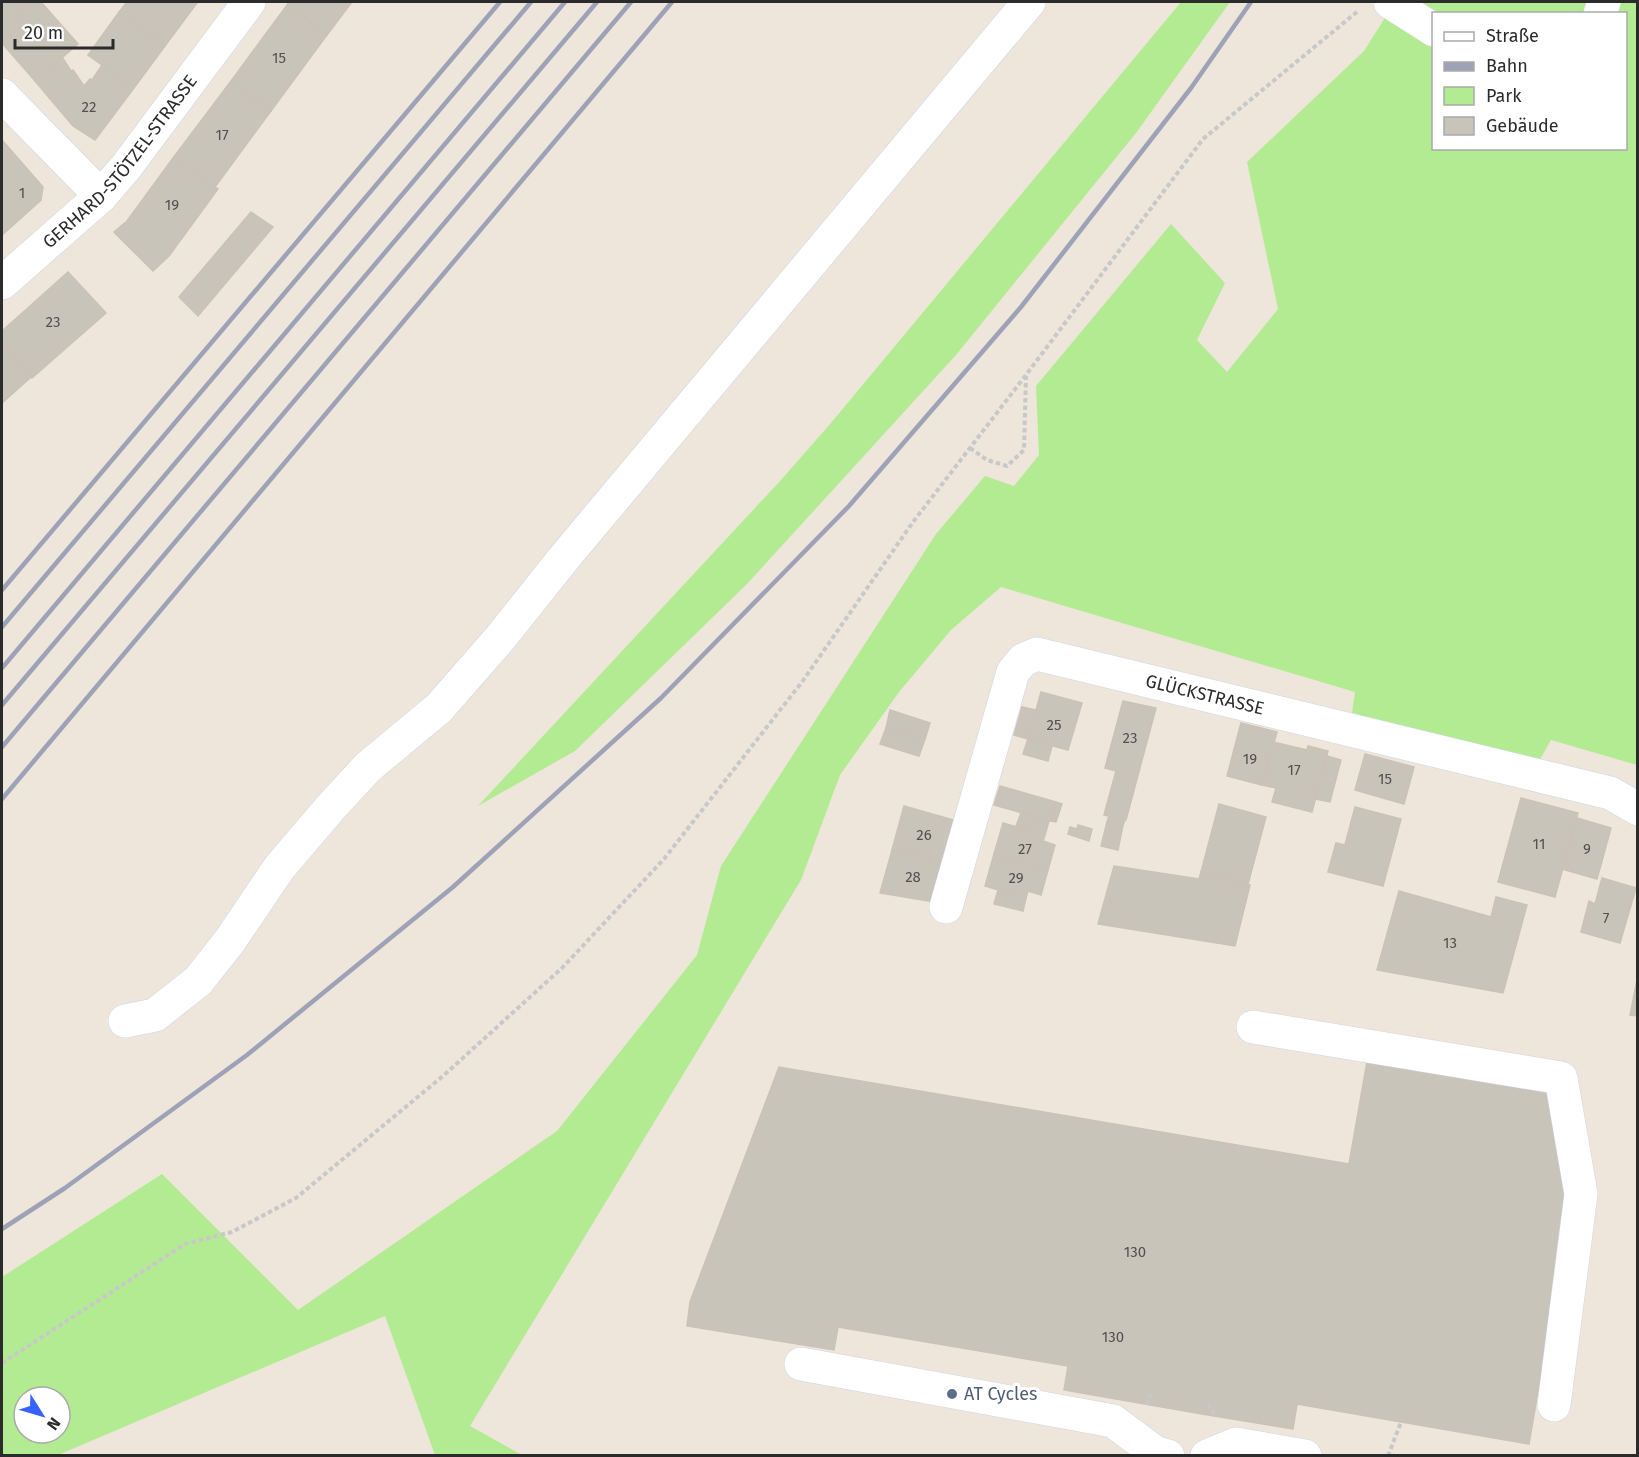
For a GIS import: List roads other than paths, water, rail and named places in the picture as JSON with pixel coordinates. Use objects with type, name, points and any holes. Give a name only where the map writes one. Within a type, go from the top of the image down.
[{"type":"street","name":"GERHARD-STÖTZEL-STRASSE","points":[[2,283],[101,196],[126,167],[249,2]]},
{"type":"street","points":[[124,1021],[155,1015],[198,981],[229,942],[279,868],[330,807],[368,767],[439,708],[501,637],[564,558],[1029,2]]},
{"type":"street","points":[[1376,5],[1432,29]]},
{"type":"street","points":[[2,95],[101,196]]},
{"type":"street","name":"GLÜCKSTRASSE","points":[[946,907],[1012,672],[1023,660],[1037,654],[1610,793],[1638,809]]},
{"type":"street","points":[[1253,1027],[1561,1078],[1581,1194],[1554,1405]]},
{"type":"street","points":[[801,1364],[1113,1421],[1156,1453],[1168,1455]]},
{"type":"street","points":[[1207,1455],[1236,1444],[1305,1455]]},
{"type":"railway","points":[[2,590],[500,2]]},
{"type":"railway","points":[[2,627],[531,2]]},
{"type":"railway","points":[[2,668],[565,2]]},
{"type":"railway","points":[[2,705],[597,2]]},
{"type":"railway","points":[[2,747],[631,2]]},
{"type":"railway","points":[[2,799],[672,2]]},
{"type":"railway","points":[[2,1229],[65,1188],[247,1055],[453,887],[661,698],[849,506],[1021,307],[1191,88],[1251,2]]},
{"type":"place","name":"AT Cycles","points":[[952,1394]]}]
